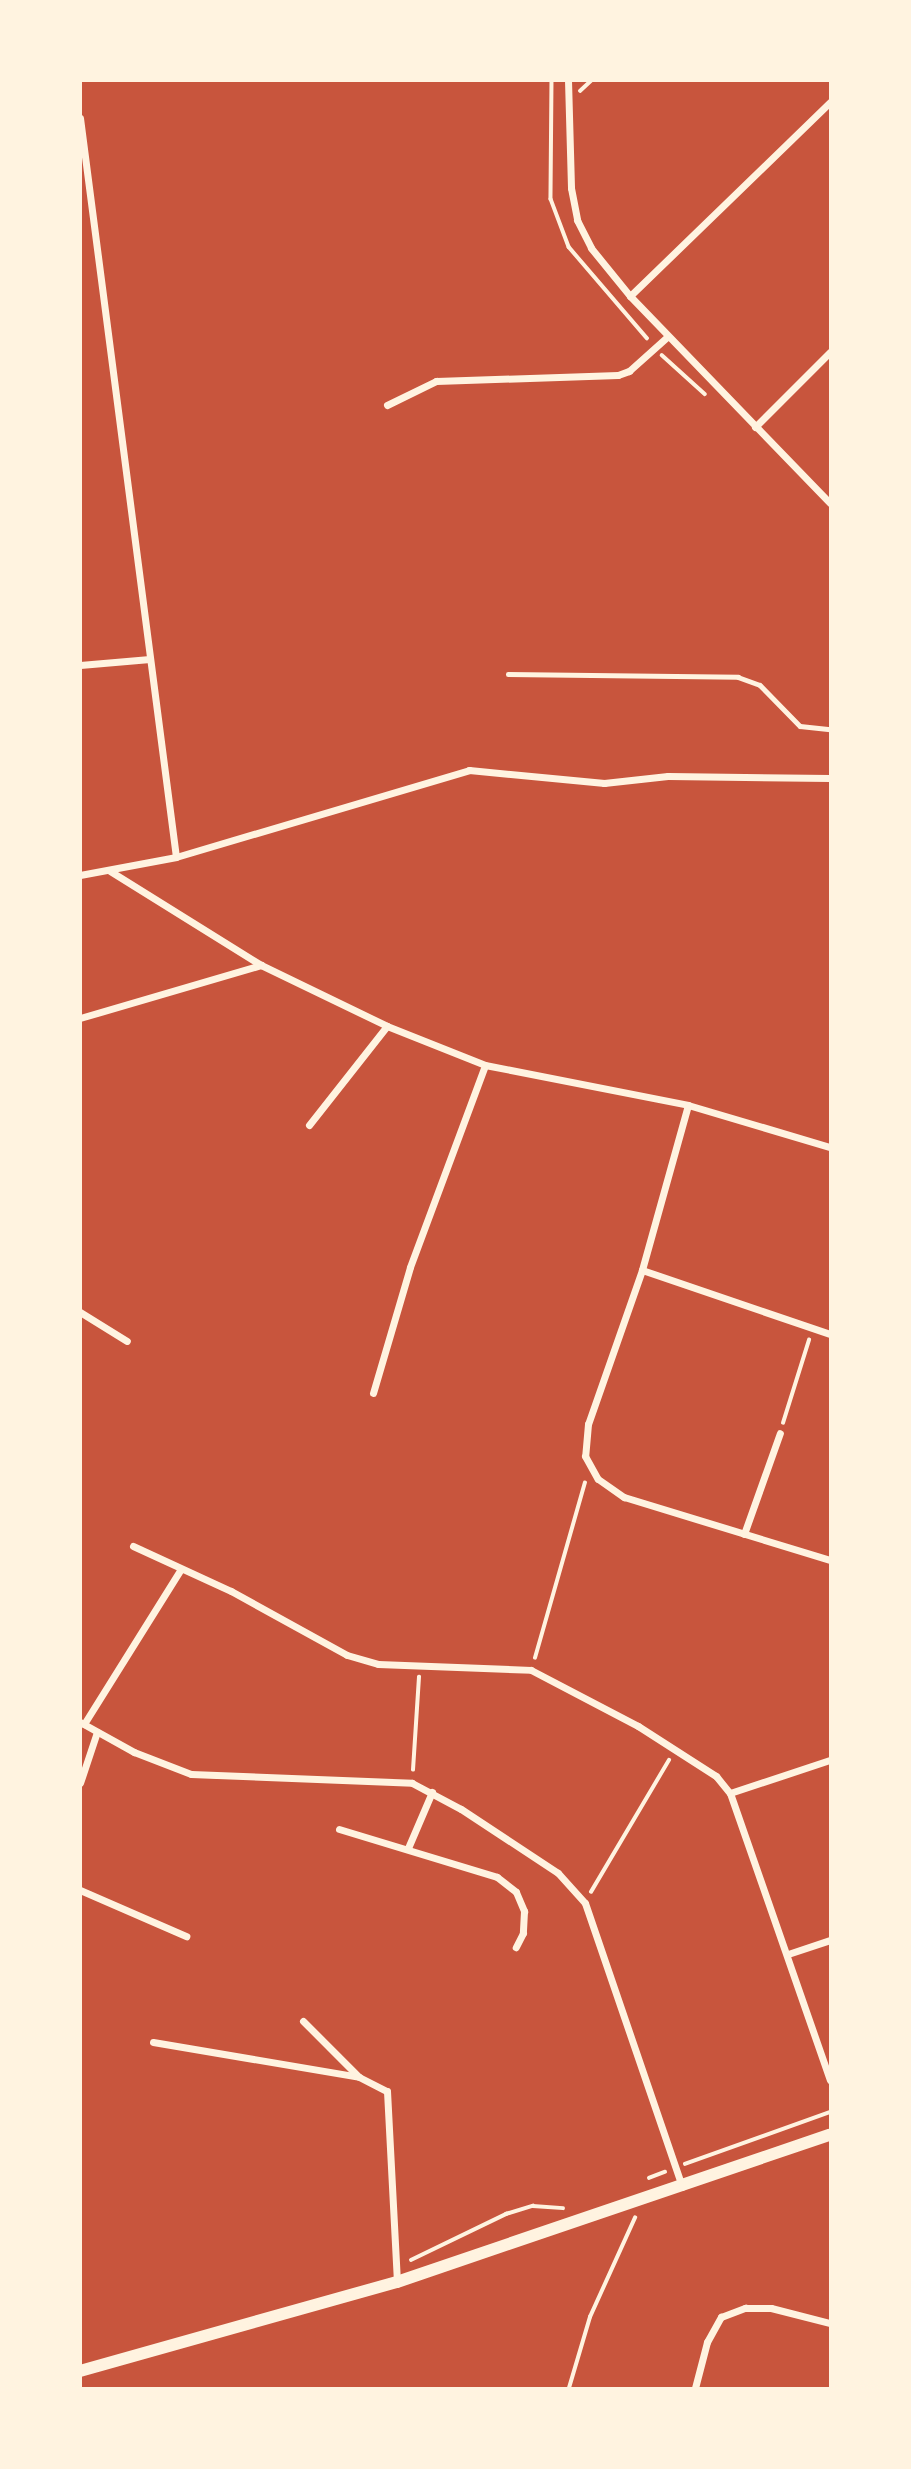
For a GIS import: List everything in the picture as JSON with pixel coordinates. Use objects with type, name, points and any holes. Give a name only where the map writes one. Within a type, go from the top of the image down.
[{"type":"main road","points":[[80,2371],[641,2202],[831,2135]]},
{"type":"street","points":[[568,80],[571,188],[577,220],[591,248],[630,296],[831,503]]},
{"type":"street","points":[[630,296],[831,102]]},
{"type":"street","points":[[80,118],[176,857]]},
{"type":"street","points":[[387,405],[436,381],[618,375],[629,370],[668,336]]},
{"type":"street","points":[[755,427],[831,352]]},
{"type":"street","points":[[80,665],[150,659]]},
{"type":"street","points":[[80,875],[176,857],[469,771],[604,783],[668,776],[831,778]]},
{"type":"street","points":[[110,871],[261,965],[387,1026],[485,1065],[688,1105],[831,1147]]},
{"type":"street","points":[[80,1018],[261,965]]},
{"type":"street","points":[[309,1125],[387,1026]]},
{"type":"street","points":[[373,1393],[410,1267],[485,1065]]},
{"type":"street","points":[[688,1105],[642,1269],[588,1424],[584,1456],[590,1468],[624,1497],[831,1560]]},
{"type":"street","points":[[642,1269],[831,1334]]},
{"type":"street","points":[[80,1311],[127,1341]]},
{"type":"street","points":[[744,1534],[780,1433]]},
{"type":"street","points":[[133,1546],[231,1591],[347,1655],[419,1667],[531,1670],[675,1749],[716,1776],[730,1793],[831,2080]]},
{"type":"street","points":[[181,1569],[82,1723],[170,1769],[191,1774],[412,1783],[432,1792],[558,1873],[584,1903],[682,2187]]},
{"type":"street","points":[[80,1783],[97,1732]]},
{"type":"street","points":[[730,1793],[831,1760]]},
{"type":"street","points":[[408,1848],[432,1792]]},
{"type":"street","points":[[339,1829],[497,1877],[516,1892],[524,1911],[523,1933],[516,1947]]},
{"type":"street","points":[[80,1890],[186,1936]]},
{"type":"street","points":[[788,1954],[831,1940]]},
{"type":"street","points":[[303,2021],[359,2077]]},
{"type":"street","points":[[153,2042],[359,2077],[376,2082],[387,2091],[390,2101],[397,2276]]},
{"type":"street","points":[[695,2389],[707,2342],[721,2317],[745,2308],[771,2308],[831,2323]]},
{"type":"lane","points":[[508,674],[738,677],[760,685],[800,726],[831,729]]},
{"type":"path","points":[[780,1433],[813,1328]]},
{"type":"path","points":[[531,1670],[590,1468]]},
{"type":"path","points":[[412,1783],[419,1667]]},
{"type":"path","points":[[584,1903],[675,1749]]},
{"type":"path","points":[[640,2182],[831,2112]]},
{"type":"path","points":[[569,2389],[590,2317],[641,2202]]},
{"type":"path","points":[[397,2276],[427,2249],[506,2214],[533,2206],[567,2208]]}]
